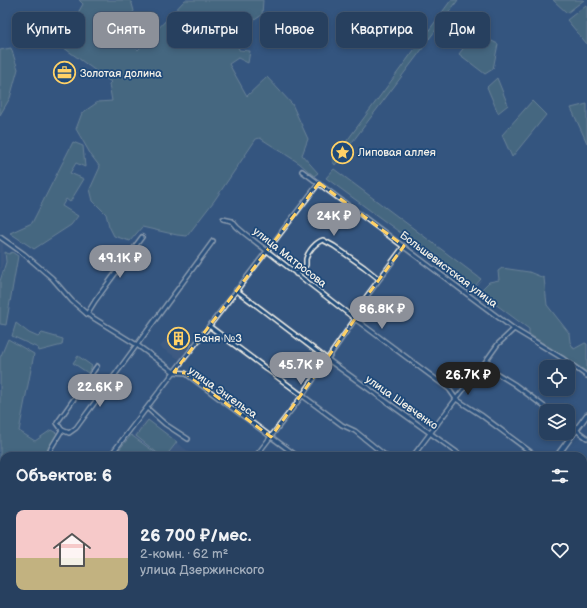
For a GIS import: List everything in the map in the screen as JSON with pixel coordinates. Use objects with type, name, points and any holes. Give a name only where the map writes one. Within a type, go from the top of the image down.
[{"type":"street","name":"Большевистская улица","points":[[302,171],[514,329],[562,358],[587,376]]},
{"type":"street","points":[[113,452],[319,183]]},
{"type":"street","name":"улица Матросова","points":[[223,219],[232,221],[244,233],[296,274],[449,389],[456,398],[531,452]]},
{"type":"street","name":"улица Энгельса","points":[[0,237],[24,254],[52,278],[72,301],[87,314],[137,345],[174,372],[185,373],[292,452]]},
{"type":"street","points":[[87,314],[142,237]]},
{"type":"street","points":[[296,274],[303,269],[306,264],[308,253],[319,241],[323,240],[346,254],[379,279]]},
{"type":"street","points":[[98,366],[57,423],[62,430],[69,433],[76,428],[213,241]]},
{"type":"street","points":[[259,452],[302,396],[355,319],[355,312],[404,246]]},
{"type":"street","name":"улица Шевченко","points":[[236,290],[327,359],[457,452]]},
{"type":"street","points":[[209,326],[342,425],[355,431],[381,452]]},
{"type":"street","points":[[416,452],[498,344],[514,329]]},
{"type":"street","points":[[483,365],[514,384],[541,404]]},
{"type":"street","points":[[147,408],[165,424],[188,439]]},
{"type":"street","points":[[560,452],[587,415]]},
{"type":"street","points":[[50,452],[62,430]]},
{"type":"street","points":[[576,430],[587,438]]},
{"type":"highlighted area","points":[[319,183],[404,246],[355,312],[355,319],[271,437],[185,373],[174,372]]},
{"type":"shaded area","points":[[0,242],[3,244],[4,261],[0,275]]},
{"type":"shaded area","points":[[175,326],[194,343],[182,361],[160,347]]},
{"type":"shaded area","points":[[145,420],[189,452],[121,452]]},
{"type":"green space","points":[[79,0],[131,0],[134,11],[93,12],[93,48],[136,48],[138,50],[140,48],[159,48],[159,28],[167,19],[167,48],[239,48],[239,50],[250,51],[248,63],[238,58],[229,64],[247,96],[267,77],[292,104],[308,139],[302,155],[318,173],[314,176],[299,163],[260,138],[256,139],[214,201],[187,236],[142,227],[130,241],[114,236],[109,226],[106,214],[93,201],[90,189],[100,167],[91,155],[76,129],[82,113],[98,102],[112,101],[109,84],[111,82],[64,48],[85,48],[85,12],[79,12],[83,4]]},
{"type":"green space","points":[[185,0],[263,0],[262,12],[260,12],[260,16],[252,22],[252,12],[174,12]]},
{"type":"green space","points":[[451,0],[458,0],[449,12],[442,12]]},
{"type":"green space","points":[[553,0],[584,0],[567,13]]},
{"type":"green space","points":[[586,5],[587,6],[587,44],[567,20]]},
{"type":"green space","points":[[435,22],[435,31],[429,39],[427,33]]},
{"type":"green space","points":[[490,40],[498,44],[493,69],[485,74],[459,54],[464,48],[490,48]]},
{"type":"green space","points":[[11,48],[18,69],[10,98],[0,115],[0,50]]},
{"type":"green space","points":[[416,48],[423,48],[335,165],[332,161]]},
{"type":"green space","points":[[497,78],[508,105],[498,113],[487,87]]},
{"type":"green space","points":[[532,101],[546,115],[512,157],[502,135]]},
{"type":"green space","points":[[587,104],[587,143],[571,108]]},
{"type":"green space","points":[[73,142],[83,146],[85,167],[76,163],[70,173],[84,179],[70,202],[66,199],[62,206],[78,216],[71,225],[34,249],[10,233],[32,223]]},
{"type":"green space","points":[[334,169],[481,279],[474,287],[326,178]]},
{"type":"green space","points":[[5,252],[9,254],[12,252],[18,256],[6,325],[0,324],[0,281],[6,262]]},
{"type":"green space","points":[[502,268],[529,272],[544,278],[547,305],[569,333],[570,342],[574,349],[585,343],[587,344],[587,372],[575,364],[575,360],[569,360],[529,334],[529,329],[479,292],[489,282],[499,280],[498,271]]},
{"type":"green space","points":[[16,323],[29,333],[38,337],[42,333],[63,339],[62,345],[39,351],[38,348],[12,336]]},
{"type":"green space","points":[[8,339],[34,354],[19,431],[35,441],[51,430],[60,435],[50,452],[0,452],[0,358]]},
{"type":"green space","points":[[78,356],[92,366],[88,373],[73,363]]},
{"type":"green space","points":[[148,420],[177,442],[169,452],[156,452],[136,436]]},
{"type":"green space","points":[[131,435],[154,452],[117,452]]},
{"type":"place","name":"Золотая долина","points":[[65,73]]},
{"type":"place","name":"Липовая аллея","points":[[342,152]]},
{"type":"place","name":"Баня №3","points":[[178,338]]}]
